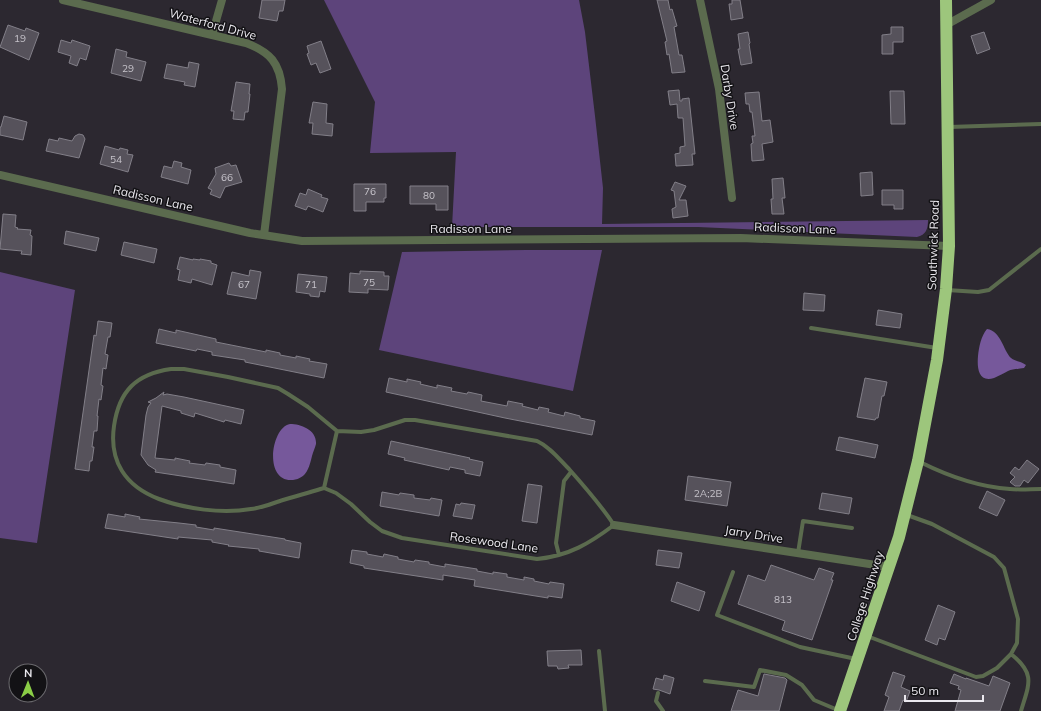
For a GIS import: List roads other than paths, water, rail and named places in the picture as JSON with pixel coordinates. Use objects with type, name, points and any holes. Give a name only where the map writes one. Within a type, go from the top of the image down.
[{"type":"highway","name":"Southwick Road","points":[[911,488],[932,390],[946,290],[949,246],[946,0]]},
{"type":"highway","name":"College Highway","points":[[840,711],[889,567],[911,488]]},
{"type":"street","name":"Waterford Drive","points":[[63,0],[246,43],[266,53],[279,69],[282,78],[282,100],[264,236]]},
{"type":"street","points":[[212,35],[222,0]]},
{"type":"street","name":"Darby Drive","points":[[700,0],[719,89],[732,198]]},
{"type":"street","points":[[946,25],[991,0]]},
{"type":"street","name":"Radisson Lane","points":[[0,175],[264,236],[313,242],[741,238],[949,246]]},
{"type":"street","name":"Jarry Drive","points":[[614,525],[889,567]]},
{"type":"lane","points":[[948,127],[1041,124]]},
{"type":"lane","points":[[946,290],[978,292],[989,290],[1041,249]]},
{"type":"lane","points":[[811,328],[939,348]]},
{"type":"lane","points":[[337,431],[324,488],[263,507],[240,510],[217,510],[190,507],[160,499],[136,486],[123,474],[118,465],[113,446],[116,413],[124,395],[133,385],[142,377],[159,371],[184,369],[278,388],[308,407],[337,431],[362,432],[374,430],[405,420],[415,420],[536,441],[552,451],[591,493],[614,525]]},
{"type":"lane","points":[[918,461],[939,471],[983,485],[1010,489],[1041,489]]},
{"type":"lane","points":[[559,556],[556,543],[564,481],[571,472]]},
{"type":"lane","name":"Rosewood Lane","points":[[324,488],[336,493],[352,504],[370,522],[382,531],[402,538],[537,559],[559,556],[584,546],[614,525]]},
{"type":"lane","points":[[866,636],[976,677],[982,676],[997,668],[1015,649],[1017,643],[1018,619],[1004,568],[994,557],[932,524],[905,514]]},
{"type":"lane","points":[[798,553],[803,521],[852,528]]},
{"type":"lane","points":[[733,572],[718,615],[800,647],[858,659]]},
{"type":"lane","points":[[599,651],[604,711]]},
{"type":"lane","points":[[1011,654],[1024,666],[1028,675],[1028,689],[1021,711]]},
{"type":"lane","points":[[705,681],[754,687],[760,670],[786,675],[802,685],[814,700],[840,711]]},
{"type":"lane","points":[[658,693],[656,701],[663,711]]}]
